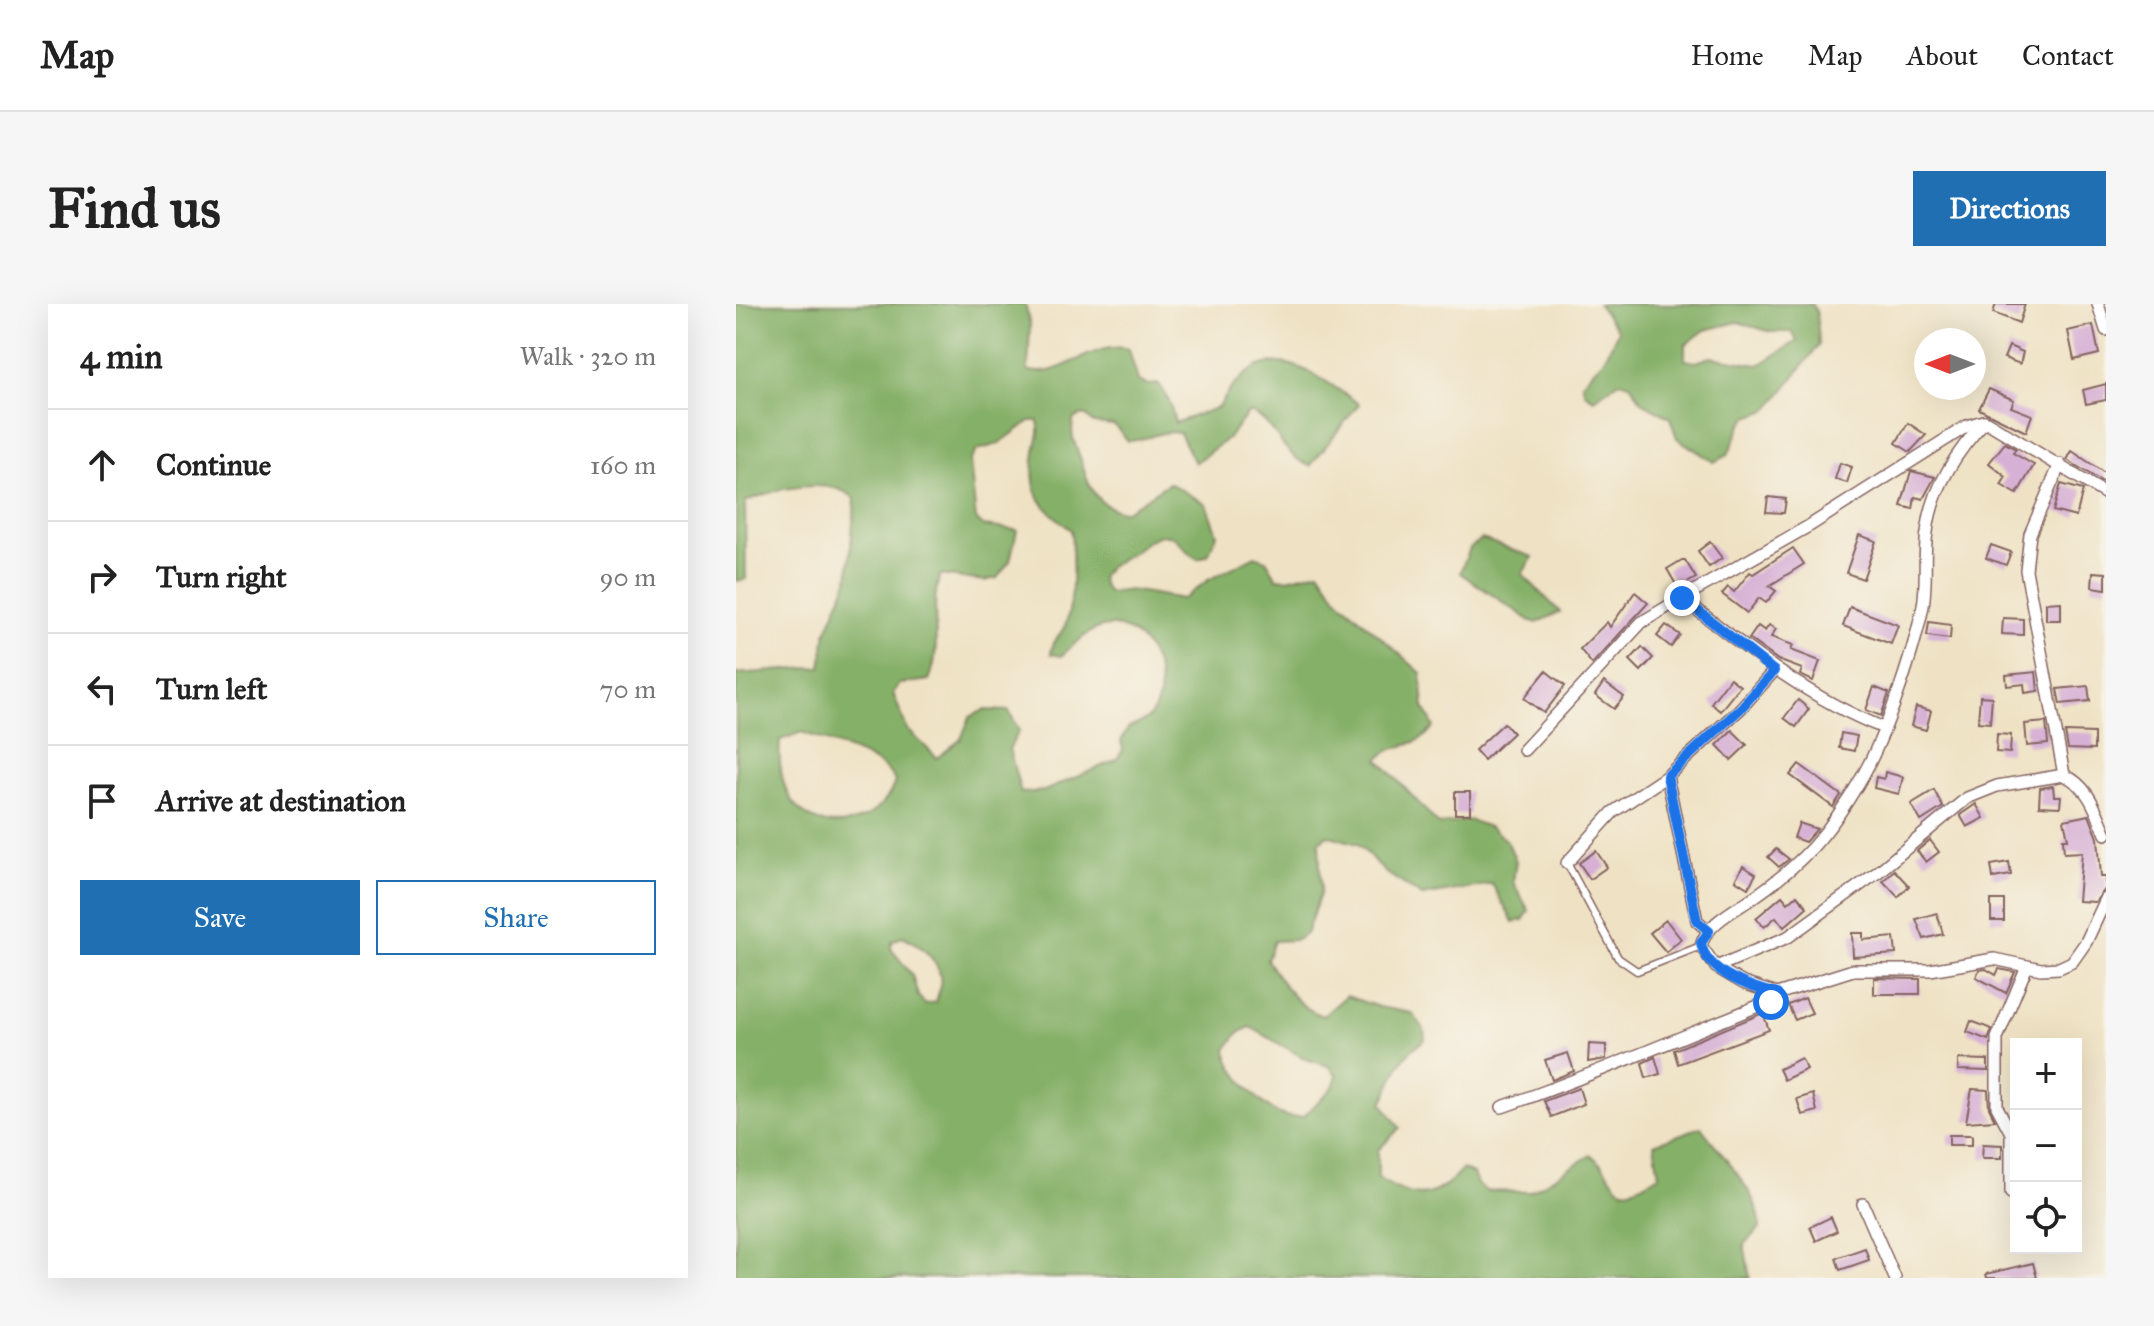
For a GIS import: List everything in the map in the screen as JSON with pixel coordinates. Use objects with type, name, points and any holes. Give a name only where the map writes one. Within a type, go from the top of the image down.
[{"type":"street","points":[[2098,304],[2106,330]]},
{"type":"street","points":[[1985,421],[1956,455],[1938,492],[1927,530],[1923,610],[1884,728],[1863,775],[1815,847],[1784,878],[1724,916],[1709,931],[1701,946],[1716,967],[1743,983],[1777,994],[1853,970],[1930,970],[1994,959],[2027,966],[2059,968],[2072,962],[2106,899]]},
{"type":"street","points":[[1524,750],[1642,622],[1809,526],[1967,426],[1985,421],[2106,494]]},
{"type":"street","points":[[2060,464],[2030,534],[2026,570],[2064,775]]},
{"type":"street","points":[[1682,598],[1774,671],[1839,710],[1884,728]]},
{"type":"street","points":[[1567,863],[1613,812],[1667,776],[1741,708],[1774,671]]},
{"type":"street","points":[[1716,967],[1788,937],[1878,872],[1967,798],[1997,786],[2064,775],[2075,780],[2088,793],[2106,834]]},
{"type":"street","points":[[1667,776],[1697,921],[1709,931]]},
{"type":"street","points":[[2011,1182],[2011,1133],[1997,1107],[1997,1038],[2027,966]]},
{"type":"street","points":[[1502,1107],[1600,1072],[1637,1053],[1773,1000],[1777,994]]},
{"type":"street","points":[[1863,1204],[1895,1278]]},
{"type":"lane","points":[[1567,863],[1618,958],[1628,968],[1637,971],[1701,946]]},
{"type":"green space","points":[[736,304],[1025,304],[1030,324],[1028,370],[1051,370],[1103,350],[1129,349],[1138,381],[1148,385],[1159,384],[1170,403],[1175,423],[1219,407],[1235,384],[1251,370],[1268,364],[1285,364],[1302,369],[1339,390],[1359,404],[1310,466],[1291,454],[1265,422],[1249,412],[1228,438],[1195,463],[1180,433],[1128,441],[1114,425],[1093,423],[1085,415],[1074,418],[1072,425],[1074,442],[1088,482],[1102,502],[1126,511],[1169,483],[1206,504],[1217,534],[1208,555],[1198,559],[1168,535],[1149,540],[1106,569],[1102,579],[1109,593],[1130,590],[1183,599],[1208,580],[1255,556],[1266,560],[1277,578],[1287,579],[1319,571],[1338,599],[1421,673],[1424,707],[1434,727],[1419,740],[1384,753],[1378,759],[1439,825],[1470,820],[1491,828],[1507,841],[1516,861],[1513,882],[1529,911],[1523,920],[1513,922],[1492,884],[1422,896],[1385,872],[1358,844],[1327,835],[1319,843],[1321,891],[1306,934],[1296,940],[1274,941],[1267,960],[1290,993],[1313,1012],[1323,1016],[1346,996],[1379,1007],[1412,1013],[1424,1029],[1425,1040],[1403,1060],[1382,1103],[1400,1128],[1378,1150],[1378,1178],[1403,1191],[1424,1194],[1443,1187],[1463,1169],[1473,1174],[1477,1184],[1486,1191],[1530,1192],[1591,1155],[1617,1186],[1631,1189],[1659,1175],[1654,1144],[1701,1127],[1755,1203],[1760,1228],[1744,1244],[1750,1278],[736,1278],[736,674],[821,667],[826,633],[848,580],[855,499],[845,492],[817,486],[786,489],[745,502],[746,579],[736,581]],"holes":[[[1030,421],[1038,421],[1033,467],[1035,489],[1045,506],[1071,530],[1071,599],[1065,625],[1051,654],[1061,656],[1096,629],[1113,626],[1128,630],[1151,653],[1160,686],[1158,702],[1150,716],[1128,728],[1121,741],[1123,750],[1116,760],[1044,791],[1021,793],[1009,749],[1019,731],[1009,711],[984,710],[970,717],[961,739],[937,758],[907,729],[893,693],[900,684],[929,680],[935,654],[935,601],[940,575],[984,581],[997,578],[1010,561],[1017,530],[983,526],[976,519],[970,461],[977,450],[998,444]],[[802,732],[867,757],[879,764],[895,781],[890,794],[881,805],[859,820],[832,824],[818,821],[797,807],[786,790],[781,771],[780,740]],[[903,936],[922,948],[935,963],[941,981],[935,1002],[925,1004],[918,996],[912,975],[891,949],[892,942]],[[1250,1027],[1306,1059],[1329,1066],[1337,1075],[1333,1087],[1304,1116],[1287,1117],[1276,1112],[1248,1089],[1229,1059],[1226,1050],[1238,1033]]]},
{"type":"green space","points":[[1598,304],[1812,304],[1817,313],[1819,345],[1768,410],[1748,417],[1741,425],[1728,455],[1714,462],[1677,438],[1670,418],[1642,402],[1630,384],[1620,381],[1594,399],[1585,393],[1582,383],[1605,358],[1618,331]],"holes":[[[1738,322],[1771,332],[1792,332],[1797,341],[1759,365],[1711,357],[1696,362],[1685,360],[1685,345],[1705,330]]]},
{"type":"green space","points":[[1482,539],[1533,557],[1522,574],[1560,612],[1537,623],[1531,621],[1460,573],[1470,548]]},
{"type":"building","points":[[1996,304],[2025,304],[2019,323],[1993,313]]},
{"type":"building","points":[[2093,325],[2099,354],[2074,360],[2068,331]]},
{"type":"building","points":[[2009,346],[2023,352],[2020,364],[2004,358]]},
{"type":"building","points":[[2106,384],[2106,400],[2086,404],[2083,390]]},
{"type":"building","points":[[1989,389],[2014,400],[2011,407],[2032,415],[2026,432],[1979,409]]},
{"type":"building","points":[[1908,423],[1926,435],[1910,452],[1896,443]]},
{"type":"building","points":[[2005,443],[2016,449],[2013,453],[2034,465],[2017,494],[2001,485],[2006,477],[1989,463]]},
{"type":"building","points":[[2072,451],[2106,474],[2106,484],[2067,460]]},
{"type":"building","points":[[1840,463],[1852,467],[1847,483],[1835,479]]},
{"type":"building","points":[[1911,471],[1935,477],[1923,499],[1915,497],[1913,509],[1901,506]]},
{"type":"building","points":[[2061,484],[2083,490],[2076,517],[2053,511]]},
{"type":"building","points":[[1768,497],[1786,499],[1784,513],[1766,512]]},
{"type":"building","points":[[1859,535],[1876,541],[1863,579],[1846,573]]},
{"type":"building","points":[[1710,542],[1722,558],[1709,567],[1698,551]]},
{"type":"building","points":[[1991,545],[2011,552],[2006,565],[1986,558]]},
{"type":"building","points":[[1793,548],[1804,564],[1769,586],[1776,591],[1766,603],[1759,598],[1747,613],[1722,594],[1728,587],[1734,592],[1750,572],[1753,574]]},
{"type":"building","points":[[1682,560],[1696,578],[1678,588],[1667,569]]},
{"type":"building","points":[[2093,572],[2106,573],[2106,589],[2092,587]]},
{"type":"building","points":[[1635,592],[1648,603],[1592,664],[1580,649],[1607,622],[1610,627]]},
{"type":"building","points":[[2061,602],[2061,620],[2046,620],[2046,603]]},
{"type":"building","points":[[1850,607],[1898,625],[1891,644],[1843,626]]},
{"type":"building","points":[[2003,618],[2023,619],[2023,635],[2002,634]]},
{"type":"building","points":[[1929,622],[1951,625],[1950,639],[1927,636]]},
{"type":"building","points":[[1666,625],[1680,635],[1671,647],[1657,636]]},
{"type":"building","points":[[1769,625],[1776,629],[1771,637],[1793,645],[1791,650],[1820,661],[1813,681],[1800,675],[1802,669],[1778,660],[1749,639],[1758,626],[1765,631]]},
{"type":"building","points":[[1642,647],[1653,658],[1641,671],[1630,660]]},
{"type":"building","points":[[1546,671],[1565,686],[1544,713],[1524,698]]},
{"type":"building","points":[[2036,672],[2038,691],[2025,693],[2024,684],[2007,686],[2006,675]]},
{"type":"building","points":[[1730,678],[1740,686],[1720,711],[1711,703]]},
{"type":"building","points":[[1604,682],[1624,697],[1614,709],[1595,695]]},
{"type":"building","points":[[2088,686],[2090,701],[2060,704],[2057,689]]},
{"type":"building","points":[[1874,687],[1889,693],[1881,716],[1866,710]]},
{"type":"building","points":[[1980,696],[1992,697],[1990,723],[1978,722]]},
{"type":"building","points":[[1798,700],[1809,709],[1796,727],[1784,718]]},
{"type":"building","points":[[1916,707],[1931,711],[1926,730],[1911,726]]},
{"type":"building","points":[[2046,722],[2048,744],[2027,746],[2025,724]]},
{"type":"building","points":[[1504,723],[1513,733],[1484,760],[1475,750]]},
{"type":"building","points":[[1732,730],[1747,745],[1731,760],[1717,745]]},
{"type":"building","points":[[2065,732],[2094,733],[2094,750],[2068,749]]},
{"type":"building","points":[[1841,733],[1857,736],[1854,751],[1839,748]]},
{"type":"building","points":[[1997,734],[2011,735],[2010,753],[1996,752]]},
{"type":"building","points":[[1799,764],[1841,795],[1833,807],[1790,775]]},
{"type":"building","points":[[1885,772],[1903,777],[1899,794],[1874,788],[1876,777],[1884,779]]},
{"type":"building","points":[[2053,786],[2054,796],[2061,796],[2060,807],[2039,806],[2040,788]]},
{"type":"building","points":[[1934,790],[1943,807],[1921,821],[1911,804]]},
{"type":"building","points":[[1455,792],[1470,792],[1470,814],[1455,814]]},
{"type":"building","points":[[1976,804],[1984,818],[1967,827],[1960,815]]},
{"type":"building","points":[[2089,815],[2098,838],[2101,877],[2106,877],[2106,888],[2095,902],[2078,901],[2082,852],[2064,853],[2063,839],[2068,839],[2064,820]]},
{"type":"building","points":[[1799,823],[1817,829],[1805,842],[1794,838]]},
{"type":"building","points":[[1930,840],[1939,852],[1926,862],[1917,851]]},
{"type":"building","points":[[1776,849],[1789,859],[1779,867],[1768,857]]},
{"type":"building","points":[[1596,851],[1607,867],[1590,879],[1579,863]]},
{"type":"building","points":[[2009,862],[2011,875],[1993,878],[1991,865]]},
{"type":"building","points":[[1743,866],[1756,874],[1748,888],[1735,880]]},
{"type":"building","points":[[1894,870],[1909,886],[1898,897],[1883,881]]},
{"type":"building","points":[[1797,895],[1807,907],[1784,927],[1776,917],[1764,927],[1756,918],[1782,896],[1788,903]]},
{"type":"building","points":[[1991,900],[2004,900],[2004,921],[1991,921]]},
{"type":"building","points":[[1937,913],[1943,934],[1924,939],[1916,919]]},
{"type":"building","points":[[1666,920],[1681,939],[1666,952],[1650,933]]},
{"type":"building","points":[[1852,933],[1863,933],[1863,940],[1894,937],[1896,954],[1853,957]]},
{"type":"building","points":[[1986,969],[1996,975],[1999,969],[2015,972],[2006,993],[1976,977],[1979,970]]},
{"type":"building","points":[[1874,978],[1920,979],[1920,994],[1874,994]]},
{"type":"building","points":[[1805,998],[1812,1013],[1795,1020],[1788,1005]]},
{"type":"building","points":[[1763,1013],[1769,1030],[1678,1064],[1674,1050]]},
{"type":"building","points":[[1971,1021],[1992,1029],[1988,1040],[1967,1032]]},
{"type":"building","points":[[1589,1044],[1606,1045],[1606,1059],[1588,1062]]},
{"type":"building","points":[[1568,1053],[1574,1071],[1552,1080],[1545,1060]]},
{"type":"building","points":[[1655,1057],[1660,1074],[1646,1078],[1642,1063]]},
{"type":"building","points":[[1801,1058],[1807,1069],[1784,1080],[1779,1069]]},
{"type":"building","points":[[1958,1059],[1988,1060],[1988,1071],[1958,1070]]},
{"type":"building","points":[[1579,1088],[1584,1104],[1551,1117],[1544,1101]]},
{"type":"building","points":[[1972,1089],[1988,1090],[1989,1108],[1995,1120],[1966,1122]]},
{"type":"building","points":[[1813,1094],[1817,1111],[1802,1115],[1797,1099]]},
{"type":"building","points":[[1949,1135],[1972,1135],[1972,1145],[1949,1145]]},
{"type":"building","points":[[1983,1144],[2002,1145],[2002,1158],[1982,1158]]},
{"type":"building","points":[[1831,1217],[1837,1231],[1816,1241],[1810,1227]]},
{"type":"building","points":[[1865,1248],[1869,1260],[1840,1270],[1836,1258]]},
{"type":"building","points":[[2033,1263],[2037,1278],[1987,1278],[1986,1274]]},
{"type":"route","points":[[1682,598],[1774,671],[1741,708],[1667,776],[1697,921],[1709,931],[1701,943],[1702,950],[1716,967],[1743,983],[1777,994],[1771,1002]]}]
